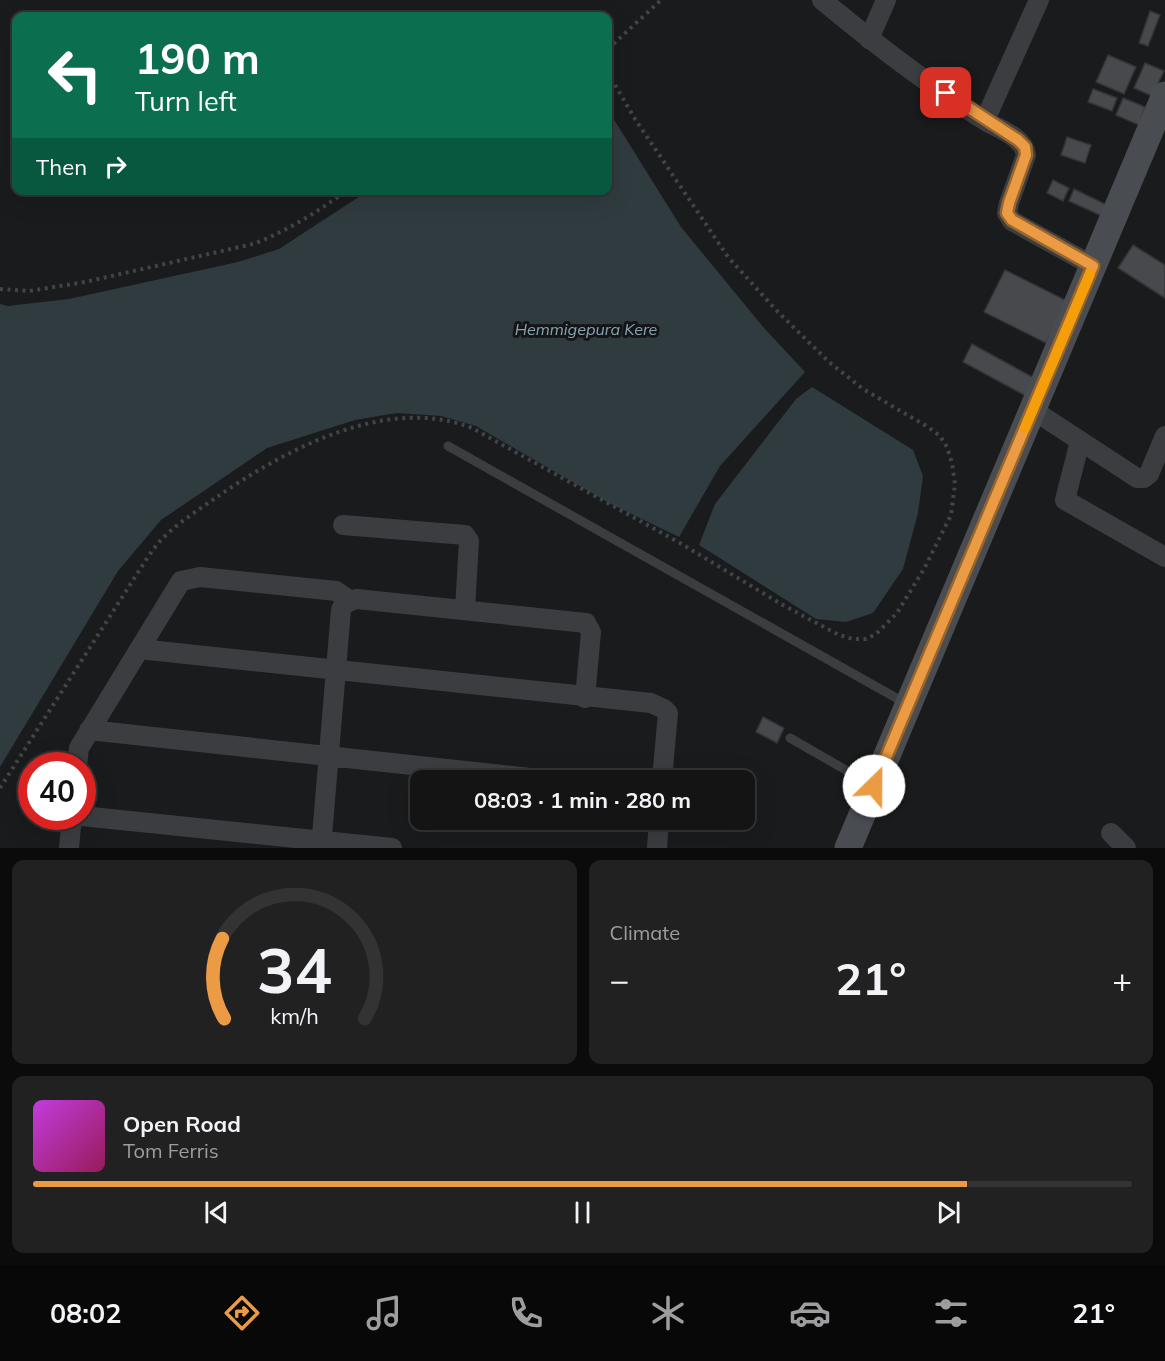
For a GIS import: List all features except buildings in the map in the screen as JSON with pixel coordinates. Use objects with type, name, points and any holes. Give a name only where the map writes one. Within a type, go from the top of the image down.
[{"type":"street","points":[[822,0],[869,39],[985,120],[1018,140],[1025,147],[1026,155],[1007,213],[1012,220],[1093,266]]},
{"type":"street","points":[[869,39],[886,0]]},
{"type":"street","points":[[985,120],[1039,0]]},
{"type":"street","points":[[848,848],[1165,96]]},
{"type":"street","points":[[1033,410],[1137,478],[1144,478],[1149,474],[1165,436]]},
{"type":"street","points":[[1080,441],[1065,500],[1165,556]]},
{"type":"street","points":[[343,525],[465,535],[469,541],[465,609]]},
{"type":"street","points":[[78,752],[89,730],[181,581],[200,577],[336,591],[350,600]]},
{"type":"street","points":[[321,845],[341,610],[350,600],[465,609],[586,623],[591,632],[585,698]]},
{"type":"street","points":[[140,649],[585,698],[651,703],[668,713],[663,770]]},
{"type":"street","points":[[89,730],[452,770]]},
{"type":"street","points":[[96,818],[321,845],[393,848]]},
{"type":"street","points":[[69,848],[71,830]]},
{"type":"street","points":[[657,848],[658,830]]},
{"type":"street","points":[[1111,833],[1126,848]]},
{"type":"lane","points":[[448,446],[909,705]]},
{"type":"lane","points":[[790,738],[874,786]]},
{"type":"path","points":[[612,45],[661,0]]},
{"type":"path","points":[[0,788],[144,563],[162,539],[182,521],[249,475],[289,453],[346,429],[384,422],[447,420],[472,428],[680,543],[781,604],[839,635],[853,639],[866,639],[876,634],[897,613],[924,569],[951,515],[955,484],[947,447],[940,436],[928,427],[863,389],[830,362],[777,311],[728,257],[635,119],[612,81]]},
{"type":"path","points":[[0,289],[29,291],[85,282],[253,244],[305,220],[341,195]]},
{"type":"water","name":"Hemmigepura Kere","points":[[612,116],[681,227],[764,328],[805,372],[720,466],[679,537],[609,503],[476,426],[441,416],[397,413],[355,420],[267,448],[161,520],[118,571],[0,767],[0,304],[8,306],[69,299],[238,262],[279,249],[362,195],[612,195]]},
{"type":"water","points":[[812,387],[913,450],[923,476],[918,513],[903,569],[873,613],[846,622],[816,619],[699,545],[715,504],[796,399]]},
{"type":"slow traffic","points":[[1025,428],[1090,274]]},
{"type":"route","points":[[874,786],[1093,266],[1012,220],[1007,213],[1026,155],[1025,147],[1018,140],[946,93]]}]
